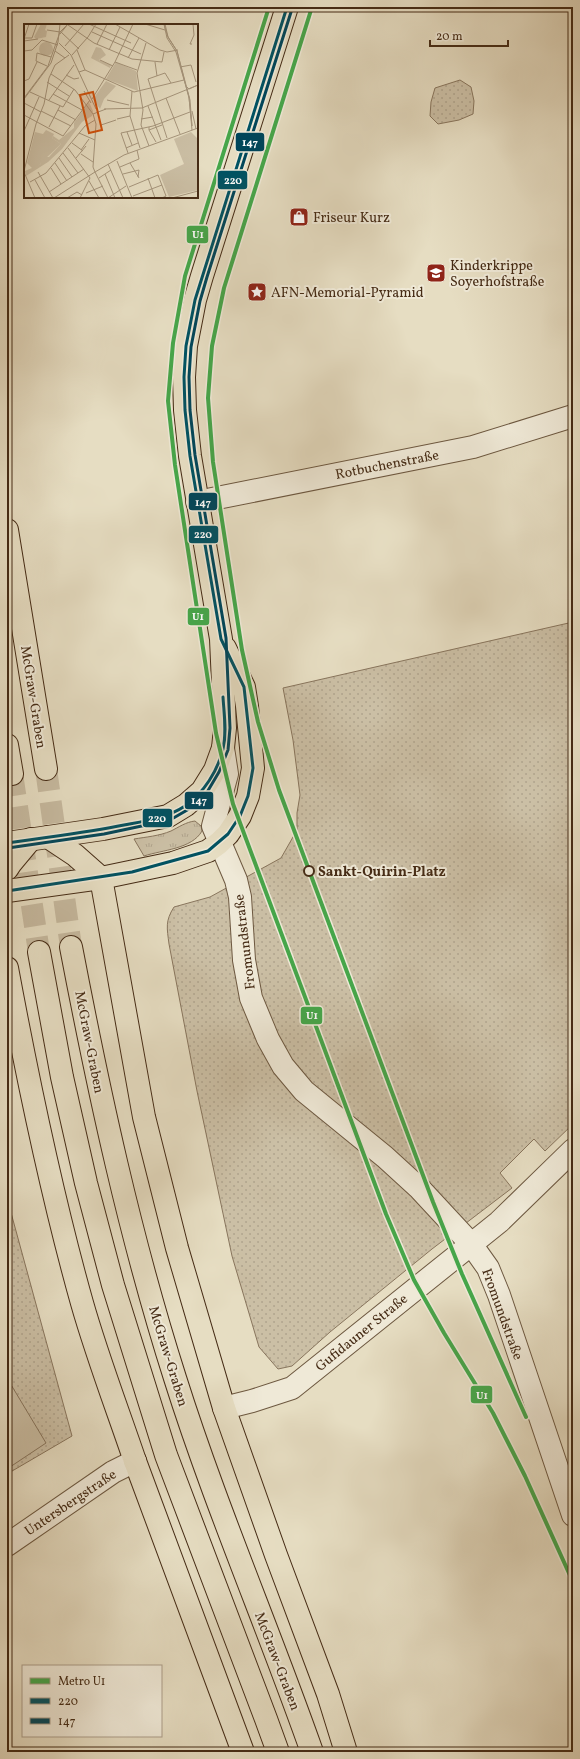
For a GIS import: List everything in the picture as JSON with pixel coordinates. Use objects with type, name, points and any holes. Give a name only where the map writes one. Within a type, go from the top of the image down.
[{"type":"main road","points":[[7,843],[103,829],[168,816],[186,805],[202,791],[215,770],[223,748],[225,728],[221,639],[198,502],[185,410],[185,360],[189,328],[202,276],[287,7]]},
{"type":"main road","name":"McGraw-Graben","points":[[7,530],[46,769]]},
{"type":"main road","points":[[7,891],[101,878],[152,868],[208,851],[228,834],[240,816],[248,796],[253,768],[248,706],[244,687],[221,639]]},
{"type":"main road","points":[[7,745],[12,774]]},
{"type":"main road","points":[[7,869],[11,863],[40,838]]},
{"type":"main road","points":[[40,838],[75,855],[101,878],[144,1117],[177,1248],[224,1408],[276,1555],[328,1694],[346,1752]]},
{"type":"main road","name":"McGraw-Graben","points":[[71,947],[94,1069],[109,1136],[144,1275],[175,1378],[198,1446],[312,1752]]},
{"type":"main road","points":[[39,952],[62,1077],[86,1183],[113,1285],[166,1455],[278,1752]]},
{"type":"main road","points":[[7,968],[23,1057],[55,1202],[82,1304],[135,1461],[243,1752]]},
{"type":"main road","points":[[7,1033],[23,1057]]},
{"type":"street","name":"Rotbuchenstraße","points":[[198,502],[473,447],[573,416]]},
{"type":"street","name":"Fromundstraße","points":[[223,748],[227,774],[213,826],[236,880],[240,897],[244,960],[251,998],[268,1040],[283,1066],[304,1091],[385,1157],[420,1189],[471,1244],[488,1268],[499,1295],[573,1515]]},
{"type":"street","name":"Gufidauner Straße","points":[[224,1408],[292,1388],[499,1222],[573,1150]]},
{"type":"street","name":"Untersbergstraße","points":[[7,1545],[113,1472],[135,1461]]},
{"type":"green space","points":[[460,80],[471,87],[474,101],[473,114],[459,120],[438,124],[430,116],[431,102],[435,88]]},
{"type":"green space","points":[[573,622],[573,1124],[545,1151],[534,1139],[500,1173],[512,1188],[432,1249],[330,1332],[292,1366],[278,1369],[259,1347],[232,1256],[197,1091],[169,944],[167,929],[169,916],[174,907],[210,897],[281,858],[297,830],[297,813],[300,795],[293,740],[283,688]]},
{"type":"green space","points":[[195,821],[201,826],[202,831],[191,842],[176,848],[144,856],[134,839],[162,834]]},
{"type":"green space","points":[[7,1198],[72,1436],[7,1474]]},
{"type":"green space","points":[[7,1378],[46,1443],[7,1469]]},
{"type":"tunnel","points":[[46,769],[71,947]]},
{"type":"tunnel","points":[[12,774],[39,952]]},
{"type":"metro line","name":"U1","points":[[269,7],[185,276],[173,343],[168,401],[175,465],[216,733],[233,804],[386,1214],[414,1280],[444,1333],[493,1413],[525,1476],[573,1582]]},
{"type":"metro line","name":"U1","points":[[312,7],[224,288],[212,346],[208,398],[213,462],[242,650],[258,722],[279,790],[433,1202],[462,1274],[526,1417]]},
{"type":"transit line","name":"220","points":[[7,891],[132,872],[208,851],[228,834],[240,816],[248,796],[253,768],[244,687],[221,639],[190,456],[185,410],[184,377],[186,346],[195,300],[287,7]]},
{"type":"transit line","name":"147","points":[[8,848],[104,834],[170,820],[189,809],[206,794],[219,772],[228,750],[230,728],[226,638],[195,455],[190,410],[189,377],[191,347],[200,301],[207,277],[292,9]]},
{"type":"transit line","name":"220","points":[[7,843],[95,830],[148,820],[171,813],[185,806],[204,788],[214,773],[221,757],[225,736],[223,697]]},
{"type":"place","name":"Friseur Kurz","points":[[299,217]]},
{"type":"place","name":"Kinderkrippe Soyerhofstraße","points":[[436,273]]},
{"type":"place","name":"AFN-Memorial-Pyramid","points":[[257,292]]},
{"type":"place","name":"Sankt-Quirin-Platz","points":[[309,871]]}]
